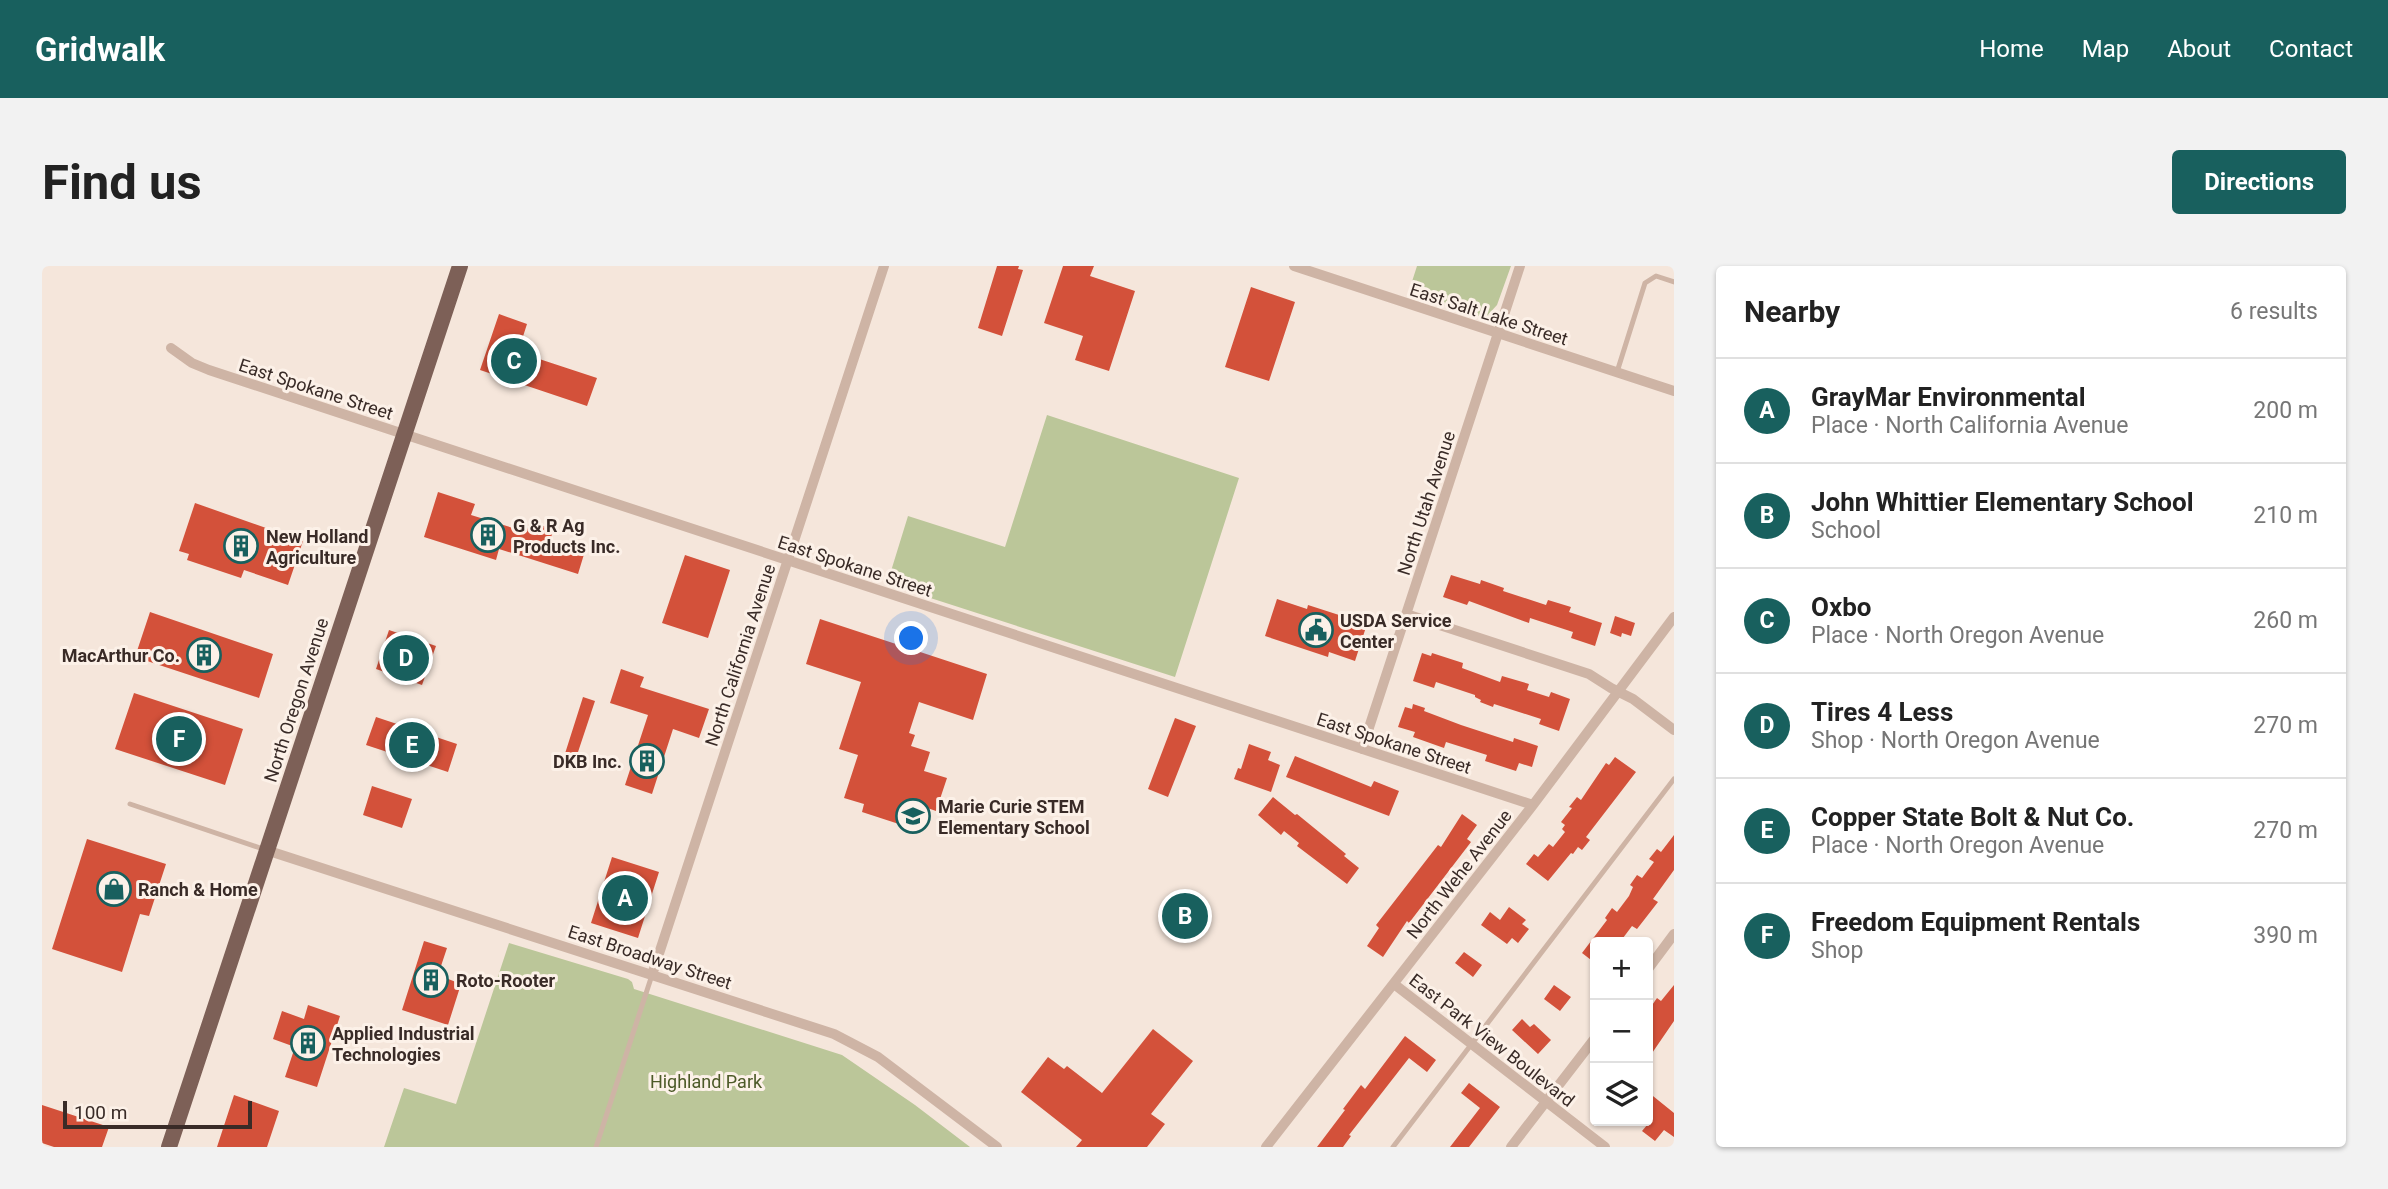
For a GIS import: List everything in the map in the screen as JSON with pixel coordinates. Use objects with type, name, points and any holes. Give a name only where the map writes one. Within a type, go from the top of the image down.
[{"type":"main road","name":"North Oregon Avenue","points":[[169,1147],[460,266]]},
{"type":"street","name":"North California Avenue","points":[[652,975],[884,266]]},
{"type":"street","name":"East Salt Lake Street","points":[[1294,266],[1674,391]]},
{"type":"street","name":"North Utah Avenue","points":[[1362,749],[1520,266]]},
{"type":"street","name":"East Spokane Street","points":[[171,348],[192,363],[209,370],[1533,805]]},
{"type":"street","points":[[1406,614],[1580,670],[1633,699],[1674,730]]},
{"type":"street","name":"North Wehe Avenue","points":[[1266,1147],[1533,805],[1674,617]]},
{"type":"street","name":"East Broadway Street","points":[[266,850],[815,1027],[856,1044],[888,1063],[997,1147]]},
{"type":"street","points":[[1653,962],[1674,934]]},
{"type":"street","name":"East Park View Boulevard","points":[[1394,984],[1605,1147]]},
{"type":"street","points":[[1511,1147],[1590,1045]]},
{"type":"lane","points":[[1617,372],[1645,283],[1656,276],[1674,282]]},
{"type":"lane","points":[[1393,1147],[1674,779]]},
{"type":"lane","points":[[130,804],[266,850]]},
{"type":"lane","points":[[596,1147],[652,975]]},
{"type":"green space","points":[[1417,266],[1511,266],[1497,305],[1485,318],[1408,294]]},
{"type":"green space","points":[[1047,415],[1239,478],[1175,677],[887,584],[908,516],[1005,547]]},
{"type":"green space","name":"Highland Park","points":[[509,943],[628,979],[634,989],[842,1055],[970,1147],[384,1147],[404,1088],[456,1104]]},
{"type":"building","points":[[997,266],[1019,266],[1018,269],[1023,270],[1002,336],[978,328]]},
{"type":"building","points":[[1063,266],[1094,266],[1090,276],[1135,291],[1109,371],[1075,360],[1083,336],[1044,323]]},
{"type":"building","points":[[1251,287],[1295,302],[1269,381],[1225,367]]},
{"type":"building","points":[[499,314],[527,324],[518,352],[597,378],[587,406],[480,370]]},
{"type":"building","name":"G & R Ag Products Inc.","points":[[438,492],[475,504],[471,515],[526,532],[530,522],[554,529],[550,540],[585,551],[578,574],[499,549],[496,560],[424,537]]},
{"type":"building","name":"New Holland Agriculture","points":[[195,503],[303,541],[288,585],[244,570],[241,578],[187,560],[189,554],[179,551]]},
{"type":"building","points":[[685,555],[730,570],[708,638],[662,623]]},
{"type":"building","points":[[1451,575],[1480,584],[1481,580],[1504,588],[1503,591],[1546,605],[1548,600],[1571,607],[1569,612],[1602,623],[1595,646],[1571,638],[1573,632],[1530,618],[1529,623],[1469,601],[1467,605],[1443,597]]},
{"type":"building","name":"USDA Service Center","points":[[1277,599],[1307,609],[1308,605],[1367,624],[1355,661],[1329,652],[1328,657],[1265,636]]},
{"type":"building","name":"MacArthur Co.","points":[[150,612],[273,654],[259,698],[135,657]]},
{"type":"building","points":[[1615,616],[1635,623],[1631,636],[1622,633],[1621,637],[1610,633]]},
{"type":"building","points":[[820,619],[987,674],[973,720],[919,702],[909,733],[915,735],[911,746],[930,752],[924,771],[947,778],[936,811],[913,803],[905,826],[862,812],[864,804],[844,798],[858,755],[839,749],[861,682],[806,664]]},
{"type":"building","points":[[389,630],[436,646],[422,685],[376,669]]},
{"type":"building","points":[[1422,653],[1431,656],[1432,653],[1463,663],[1462,668],[1500,682],[1502,676],[1529,684],[1527,690],[1549,697],[1551,692],[1570,699],[1559,731],[1539,724],[1541,719],[1480,702],[1475,695],[1436,682],[1434,688],[1413,681]]},
{"type":"building","name":"DKB Inc.","points":[[621,669],[644,677],[640,687],[709,709],[699,738],[673,729],[652,794],[625,785],[648,715],[610,703]]},
{"type":"building","points":[[134,693],[243,729],[225,785],[115,749]]},
{"type":"building","points":[[583,697],[595,701],[573,767],[562,763]]},
{"type":"building","points":[[1413,704],[1461,725],[1513,742],[1514,738],[1538,746],[1532,767],[1519,763],[1516,771],[1485,761],[1487,755],[1446,742],[1444,748],[1413,737],[1415,732],[1398,727],[1405,707],[1412,709]]},
{"type":"building","points":[[376,717],[457,744],[448,772],[366,745]]},
{"type":"building","points":[[1175,718],[1196,726],[1168,797],[1148,789]]},
{"type":"building","points":[[1249,744],[1271,752],[1268,760],[1280,765],[1271,792],[1234,779],[1238,768],[1241,769]]},
{"type":"building","points":[[1295,756],[1371,787],[1374,781],[1399,791],[1389,816],[1286,777]]},
{"type":"building","points":[[1615,757],[1636,772],[1586,837],[1590,840],[1582,850],[1578,847],[1571,853],[1548,881],[1526,864],[1534,854],[1538,857],[1549,844],[1553,847],[1565,832],[1562,829],[1565,825],[1561,822],[1572,808],[1569,807],[1577,797],[1581,800],[1606,763],[1609,765]]},
{"type":"building","points":[[372,786],[412,799],[402,828],[363,815]]},
{"type":"building","points":[[1273,797],[1346,854],[1344,856],[1359,868],[1347,884],[1297,846],[1299,843],[1284,831],[1281,835],[1258,815]]},
{"type":"building","points":[[1462,814],[1477,825],[1467,839],[1471,842],[1409,923],[1407,921],[1383,957],[1367,946],[1379,928],[1376,925],[1438,845],[1441,847]]},
{"type":"building","points":[[1674,835],[1674,870],[1653,899],[1658,902],[1637,929],[1632,926],[1624,937],[1594,937],[1612,908],[1617,912],[1629,896],[1633,887],[1630,885],[1637,875],[1642,878],[1654,862],[1649,859],[1657,849],[1661,852]]},
{"type":"building","name":"Ranch & Home","points":[[87,839],[166,864],[149,916],[140,914],[122,972],[52,949]]},
{"type":"building","points":[[612,857],[659,872],[638,938],[591,923]]},
{"type":"building","points":[[1509,907],[1526,920],[1522,924],[1529,929],[1518,943],[1512,938],[1507,944],[1481,925],[1490,912],[1500,920]]},
{"type":"building","name":"Roto-Rooter","points":[[424,941],[447,948],[438,975],[461,984],[448,1025],[402,1010]]},
{"type":"building","points":[[1590,942],[1590,959],[1582,953]]},
{"type":"building","points":[[1464,952],[1482,965],[1473,977],[1455,963]]},
{"type":"building","points":[[1554,985],[1571,997],[1560,1011],[1544,999]]},
{"type":"building","points":[[1674,985],[1674,1021],[1653,1052],[1653,1004],[1657,998],[1661,1001]]},
{"type":"building","name":"Applied Industrial Technologies","points":[[308,1005],[340,1016],[317,1087],[285,1077],[295,1047],[273,1039],[282,1011],[304,1019]]},
{"type":"building","points":[[1522,1019],[1530,1027],[1534,1024],[1551,1040],[1538,1054],[1512,1030]]},
{"type":"building","points":[[1153,1029],[1193,1061],[1151,1114],[1165,1124],[1147,1147],[1076,1147],[1082,1140],[1021,1092],[1048,1057],[1064,1069],[1067,1066],[1102,1093]]},
{"type":"building","points":[[1405,1036],[1436,1060],[1427,1072],[1409,1058],[1349,1135],[1351,1136],[1343,1147],[1317,1147],[1361,1085],[1365,1089]]},
{"type":"building","points":[[1469,1083],[1500,1107],[1469,1147],[1450,1147],[1480,1108],[1461,1093]]},
{"type":"building","points":[[234,1095],[279,1111],[267,1147],[217,1147]]},
{"type":"building","points":[[1653,1096],[1674,1113],[1674,1137],[1664,1130],[1655,1141],[1642,1131],[1646,1126],[1653,1126]]},
{"type":"building","points":[[42,1105],[109,1127],[102,1147],[54,1147],[42,1143]]},
{"type":"place","name":"Oxbo","points":[[514,361]]},
{"type":"place","name":"G & R Ag Products Inc.","points":[[488,535]]},
{"type":"place","name":"New Holland Agriculture","points":[[241,546]]},
{"type":"place","name":"USDA Service Center","points":[[1316,630]]},
{"type":"place","name":"MacArthur Co.","points":[[204,655]]},
{"type":"place","name":"Tires 4 Less","points":[[406,658]]},
{"type":"place","name":"Freedom Equipment Rentals","points":[[179,739]]},
{"type":"place","name":"Copper State Bolt & Nut Co.","points":[[412,745]]},
{"type":"place","name":"DKB Inc.","points":[[647,761]]},
{"type":"place","name":"Marie Curie STEM Elementary School","points":[[913,816]]},
{"type":"place","name":"Ranch & Home","points":[[114,889]]},
{"type":"place","name":"GrayMar Environmental","points":[[625,898]]},
{"type":"place","name":"John Whittier Elementary School","points":[[1185,916]]},
{"type":"place","name":"Roto-Rooter","points":[[431,980]]},
{"type":"place","name":"Applied Industrial Technologies","points":[[308,1043]]}]
